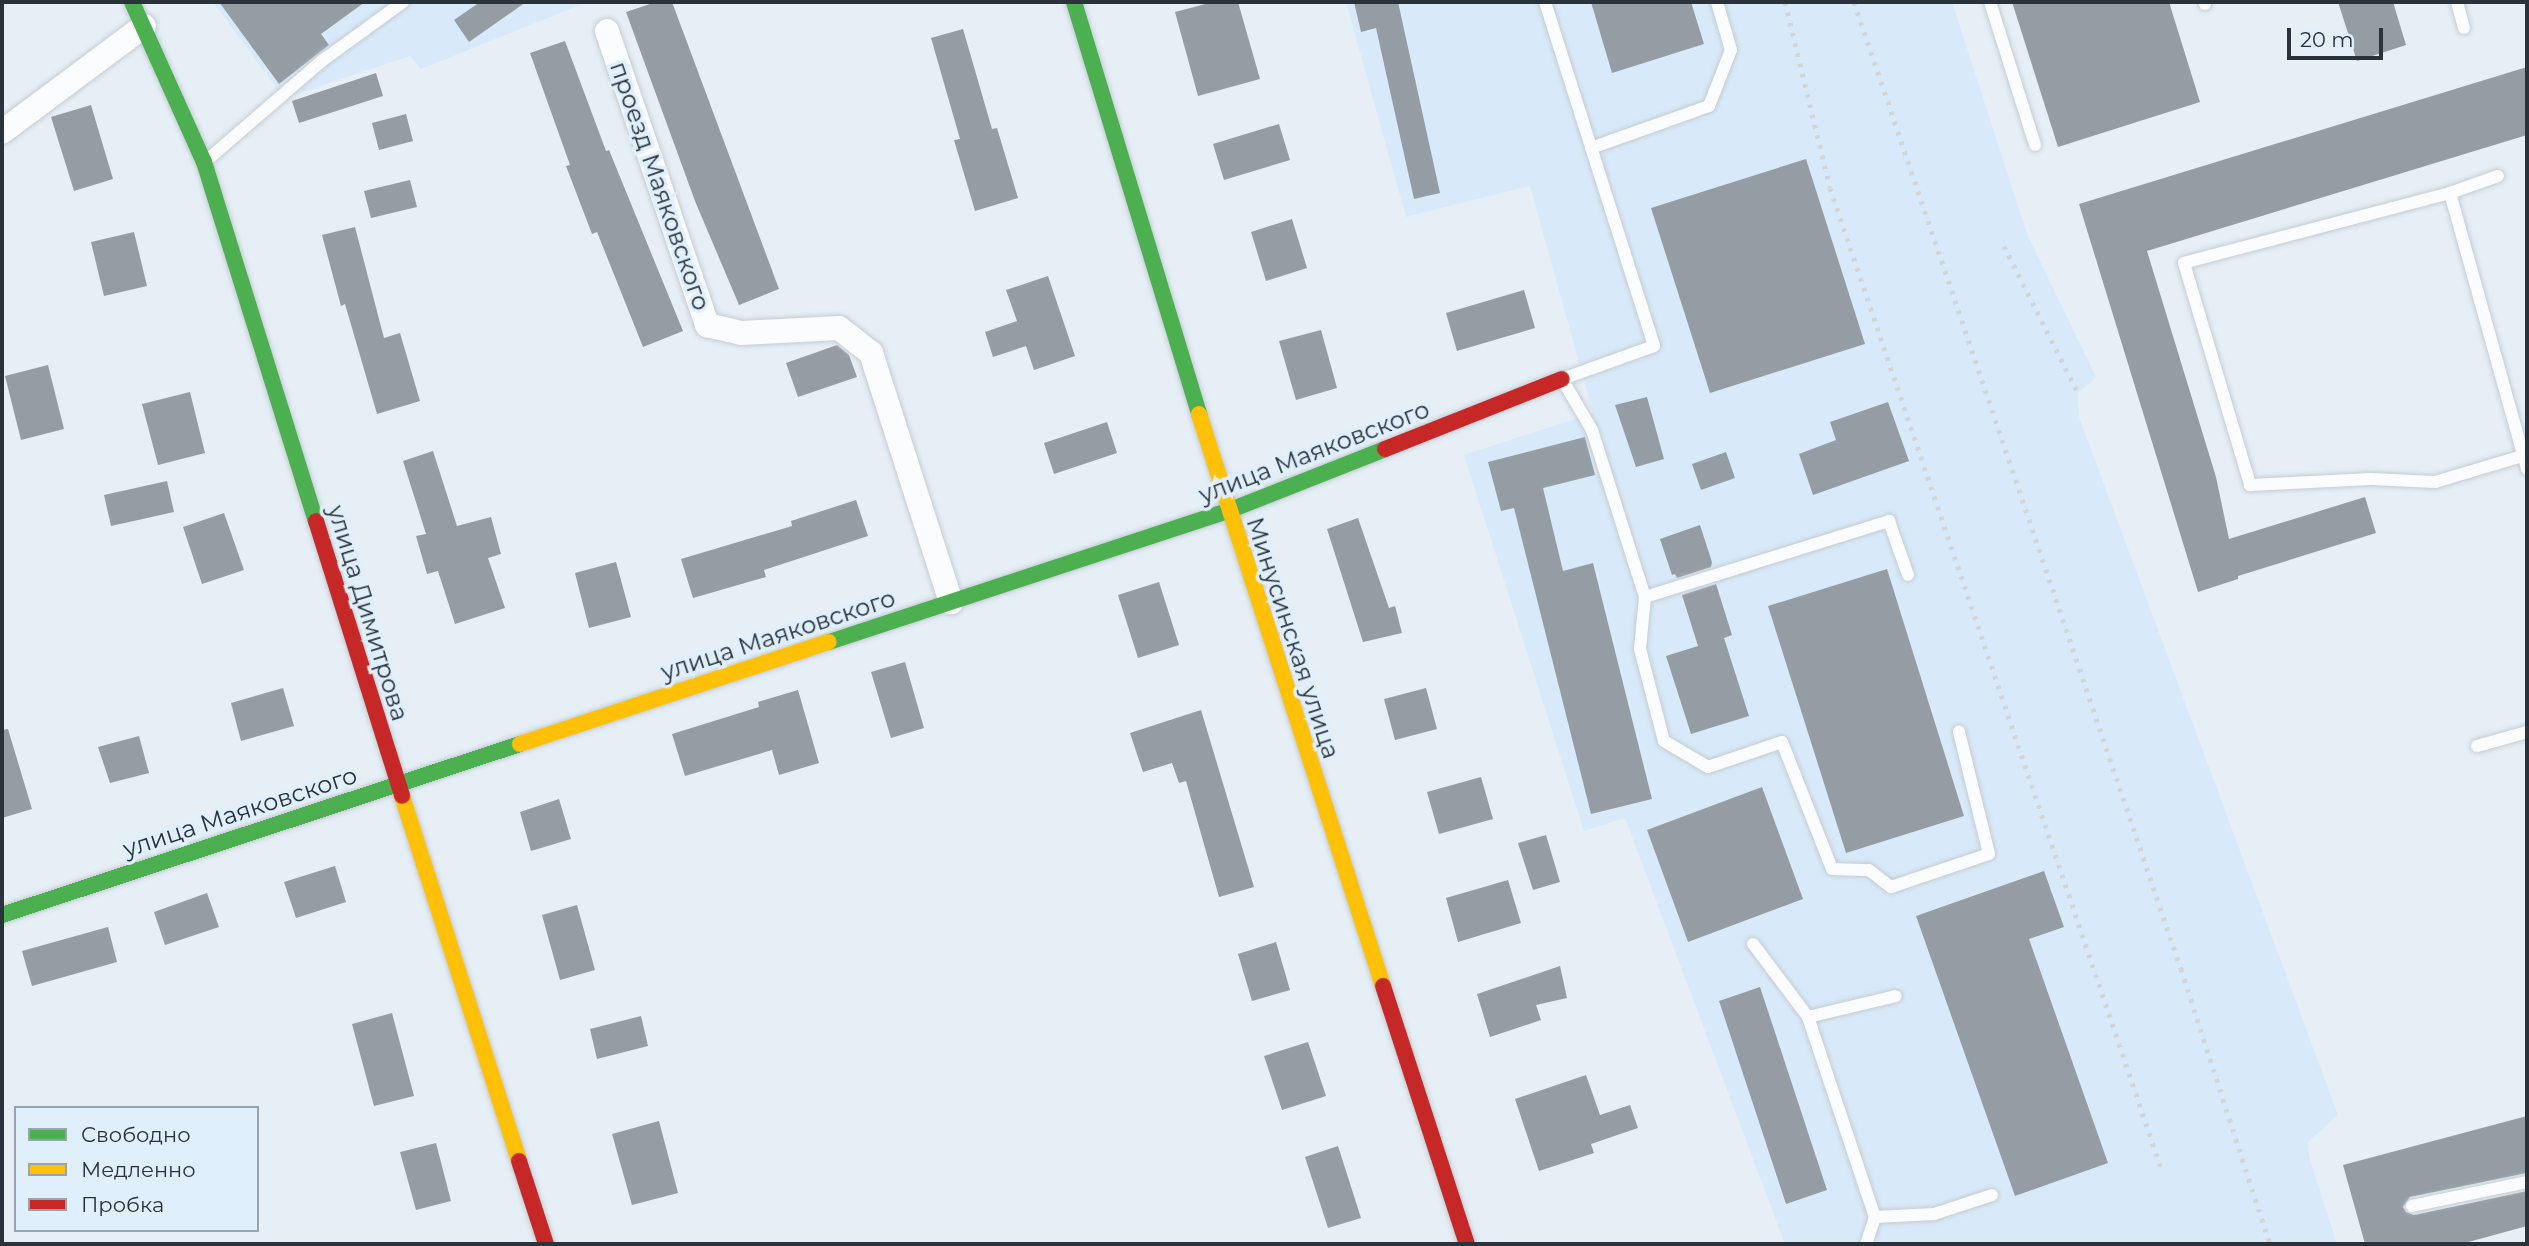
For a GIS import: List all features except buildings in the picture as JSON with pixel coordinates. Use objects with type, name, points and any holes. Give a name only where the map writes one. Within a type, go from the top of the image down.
[{"type":"street","name":"улица Димитрова","points":[[132,2],[204,162],[398,784],[547,1244]]},
{"type":"street","name":"Минусинская улица","points":[[1074,2],[1228,512],[1467,1244]]},
{"type":"street","points":[[2,132],[144,26]]},
{"type":"street","name":"проезд Маяковского","points":[[607,31],[706,325],[741,333],[839,328],[872,353],[951,602]]},
{"type":"street","name":"улица Маяковского","points":[[2,915],[1228,512],[1562,379]]},
{"type":"lane","points":[[204,162],[323,60],[403,2]]},
{"type":"lane","points":[[1545,2],[1654,346],[1562,379],[1592,430],[1645,597],[1640,649],[1664,741],[1708,766],[1782,743],[1832,869],[1869,870],[1891,887],[1989,854],[1959,732]]},
{"type":"lane","points":[[1591,148],[1709,106],[1731,50],[1717,2]]},
{"type":"lane","points":[[1990,2],[2035,145]]},
{"type":"lane","points":[[2457,2],[2464,28]]},
{"type":"lane","points":[[2498,176],[2450,193],[2184,263],[2250,485],[2371,479],[2435,482],[2523,456]]},
{"type":"lane","points":[[2450,193],[2527,469]]},
{"type":"lane","points":[[1645,597],[1889,521],[1908,575]]},
{"type":"lane","points":[[2477,746],[2527,732]]},
{"type":"lane","points":[[1753,944],[1808,1017],[1875,1217],[1866,1244]]},
{"type":"lane","points":[[1808,1017],[1896,996]]},
{"type":"lane","points":[[2412,1206],[2527,1182]]},
{"type":"lane","points":[[1875,1217],[1934,1214],[1992,1195]]},
{"type":"shaded area","points":[[213,2],[587,2],[421,69],[410,56],[284,98]]},
{"type":"shaded area","points":[[1346,2],[1952,2],[2027,234],[2096,377],[2078,393],[2079,417],[2338,1115],[2308,1142],[2309,1157],[2337,1244],[1785,1244],[1625,818],[1584,831],[1464,455],[1593,413],[1530,186],[1406,217]]},
{"type":"railway","points":[[1785,2],[1830,188],[2162,1171]]},
{"type":"railway","points":[[1854,2],[2181,969],[2270,1244]]},
{"type":"railway","points":[[2004,246],[2078,393]]},
{"type":"traffic: fast","points":[[132,2],[204,162],[316,521]]},
{"type":"traffic: fast","points":[[1074,2],[1199,414]]},
{"type":"traffic: fast","points":[[829,642],[1228,511],[1385,449]]},
{"type":"traffic: fast","points":[[2,915],[520,744]]},
{"type":"traffic: slow","points":[[1199,414],[1383,986]]},
{"type":"traffic: slow","points":[[520,744],[829,642]]},
{"type":"traffic: slow","points":[[402,796],[519,1161]]},
{"type":"traffic: jam","points":[[1385,449],[1562,379]]},
{"type":"traffic: jam","points":[[316,521],[402,796]]},
{"type":"traffic: jam","points":[[1383,986],[1467,1244]]},
{"type":"traffic: jam","points":[[519,1161],[546,1244]]}]
